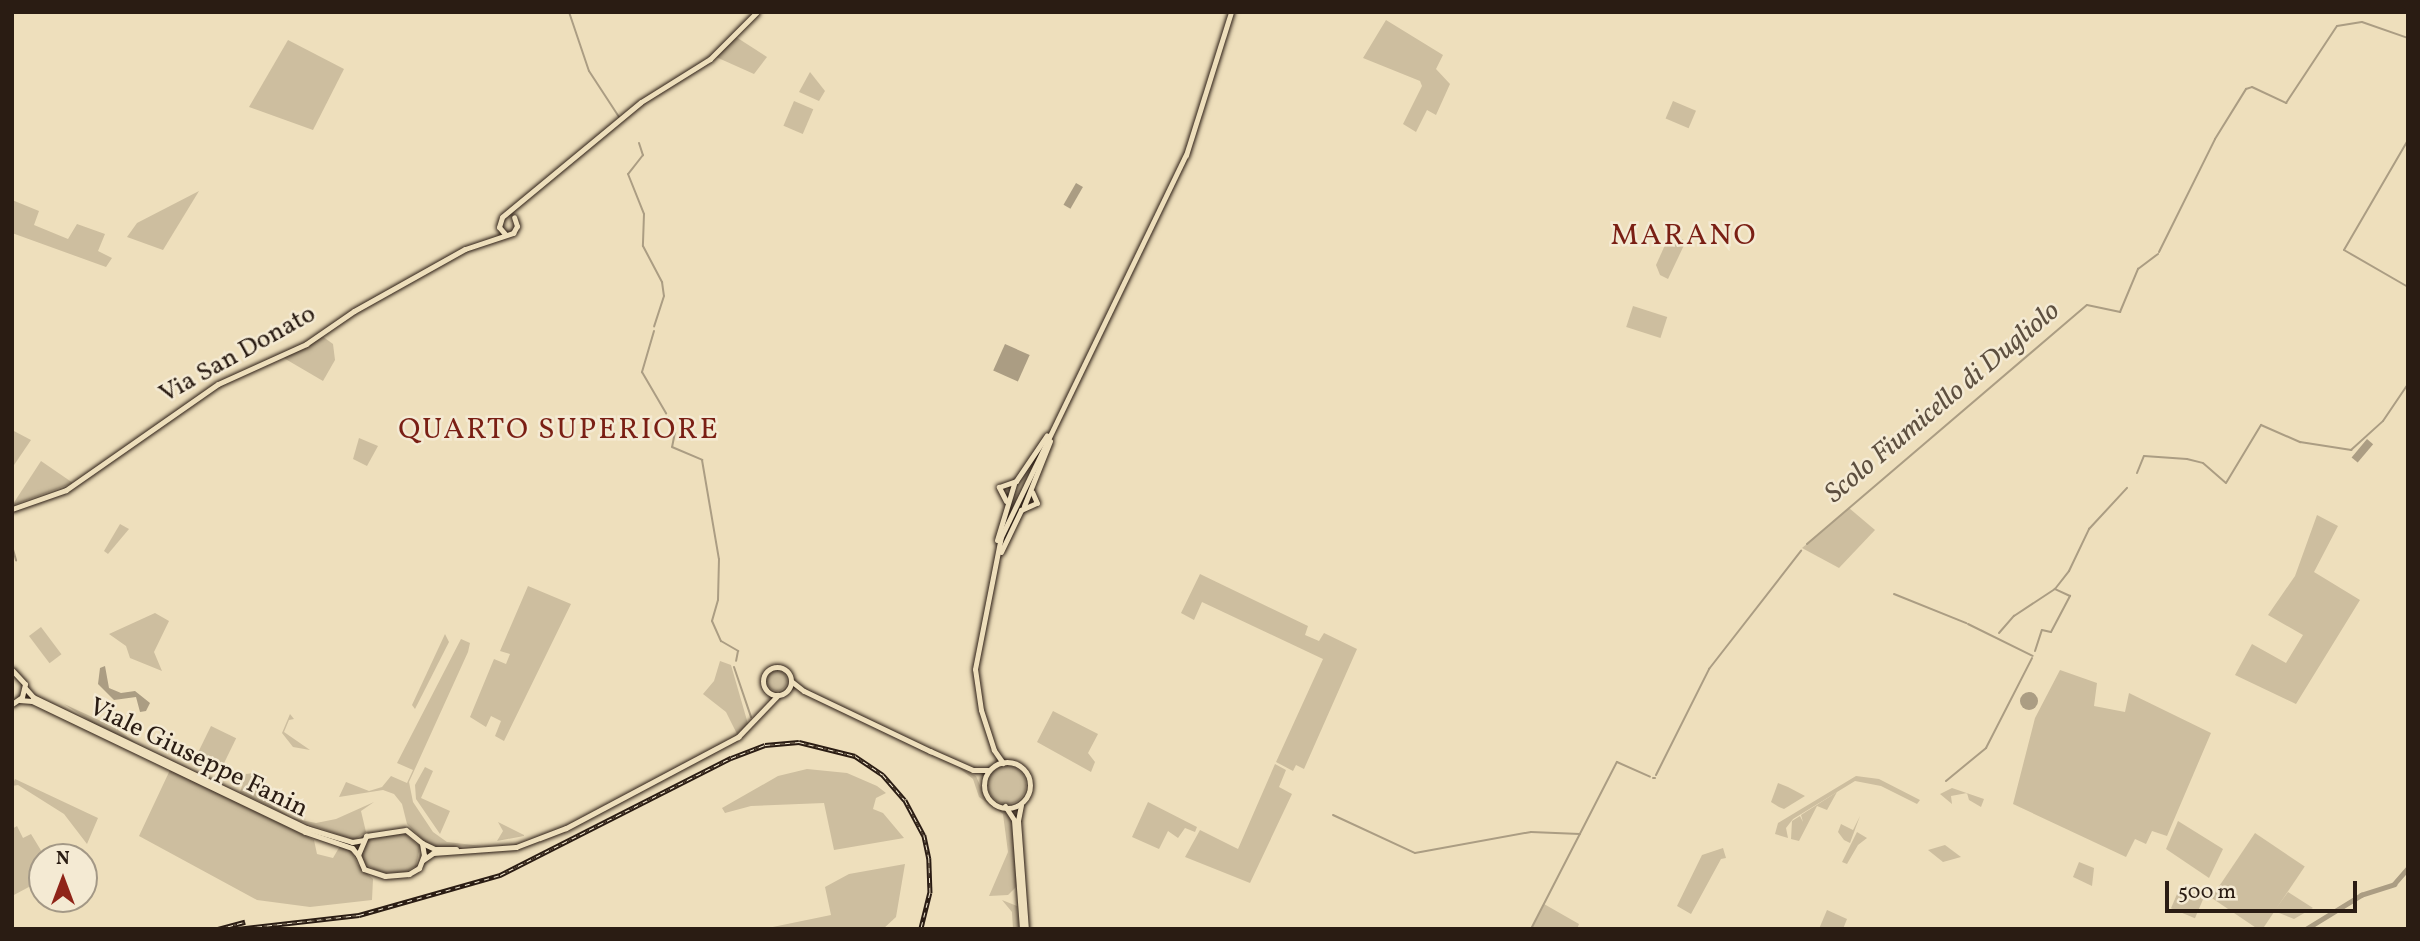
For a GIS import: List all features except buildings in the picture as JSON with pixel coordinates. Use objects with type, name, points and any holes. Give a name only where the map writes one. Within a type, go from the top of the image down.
[{"type":"main road","points":[[488,242],[507,215],[646,97],[710,59],[757,12]]},
{"type":"main road","points":[[991,579],[1009,518],[1186,155],[1231,12]]},
{"type":"main road","points":[[499,227],[505,234],[516,229],[514,217],[521,204]]},
{"type":"main road","points":[[507,215],[514,217]]},
{"type":"main road","name":"Via San Donato","points":[[12,509],[66,490],[218,384],[306,344],[369,303],[465,249],[505,234]]},
{"type":"main road","points":[[1024,929],[1018,821],[1021,805],[1031,794],[1031,782],[1022,771],[1003,763],[994,750],[978,700],[975,669],[1006,501],[1016,481],[1055,425]]},
{"type":"main road","points":[[991,579],[1023,508],[1024,498],[1032,492],[1055,425]]},
{"type":"main road","points":[[1006,501],[999,487],[1016,481]]},
{"type":"main road","points":[[1023,508],[1037,503],[1032,492]]},
{"type":"main road","points":[[765,706],[767,691],[764,676],[774,668],[786,670],[791,681],[804,691],[973,770],[989,798],[1005,806],[1021,805]]},
{"type":"main road","points":[[12,670],[21,676],[25,688],[19,700],[12,704]]},
{"type":"main road","points":[[788,690],[791,681]]},
{"type":"main road","name":"Viale Giuseppe Fanin","points":[[25,688],[33,697],[306,828],[352,842],[363,840]]},
{"type":"main road","points":[[542,837],[476,849],[435,849],[402,830],[374,832],[363,840],[358,855],[365,869],[379,876],[409,874],[433,853],[497,850],[542,837],[595,814],[729,743],[750,728],[765,706],[778,695],[788,690],[804,691]]},
{"type":"main road","points":[[767,691],[778,695]]},
{"type":"main road","name":"Viale Giuseppe Fanin","points":[[19,700],[30,700],[305,832],[349,846],[358,855]]},
{"type":"main road","points":[[982,783],[990,768],[994,750]]},
{"type":"main road","points":[[973,770],[1003,763]]},
{"type":"main road","points":[[1005,806],[1014,820],[1024,929]]},
{"type":"main road","points":[[422,843],[423,860]]},
{"type":"shaded area","points":[[1386,20],[1443,55],[1436,69],[1450,84],[1436,115],[1427,110],[1416,132],[1403,124],[1422,86],[1420,81],[1363,58]]},
{"type":"shaded area","points":[[736,37],[767,57],[754,74],[716,57]]},
{"type":"shaded area","points":[[288,40],[344,69],[313,130],[249,107]]},
{"type":"shaded area","points":[[810,72],[825,91],[819,101],[799,92]]},
{"type":"shaded area","points":[[794,101],[813,109],[803,134],[783,126]]},
{"type":"shaded area","points":[[1673,101],[1696,111],[1689,128],[1666,118]]},
{"type":"shaded area","points":[[1076,183],[1083,187],[1070,209],[1064,205]]},
{"type":"shaded area","points":[[199,191],[163,250],[127,237],[137,223]]},
{"type":"shaded area","points":[[12,200],[39,211],[34,225],[68,239],[77,224],[105,234],[98,251],[112,258],[106,267],[12,233]]},
{"type":"shaded area","points":[[1670,234],[1686,241],[1668,279],[1660,275],[1656,265]]},
{"type":"shaded area","points":[[1633,306],[1667,317],[1660,338],[1626,327]]},
{"type":"shaded area","points":[[322,336],[333,344],[335,360],[323,381],[282,357]]},
{"type":"shaded area","points":[[1005,344],[1030,355],[1018,381],[993,370]]},
{"type":"shaded area","points":[[12,430],[31,440],[12,468]]},
{"type":"shaded area","points":[[359,438],[378,446],[367,466],[353,459]]},
{"type":"shaded area","points":[[2367,439],[2373,444],[2358,463],[2352,457]]},
{"type":"shaded area","points":[[41,461],[73,483],[13,505],[13,504]]},
{"type":"shaded area","points":[[1849,508],[1875,530],[1839,568],[1802,548]]},
{"type":"shaded area","points":[[2317,515],[2338,526],[2314,572],[2360,600],[2296,704],[2235,675],[2252,644],[2286,663],[2303,635],[2268,615],[2295,576]]},
{"type":"shaded area","points":[[120,524],[129,529],[108,554],[104,551]]},
{"type":"shaded area","points":[[1200,574],[1308,626],[1305,635],[1319,641],[1324,633],[1357,649],[1304,769],[1296,765],[1293,771],[1276,762],[1323,659],[1202,602],[1194,620],[1181,613]]},
{"type":"shaded area","points":[[528,586],[571,604],[504,741],[495,736],[501,721],[491,716],[486,727],[470,717],[494,659],[506,664],[510,654],[500,651]]},
{"type":"shaded area","points":[[155,613],[169,621],[154,652],[162,671],[130,658],[126,646],[109,634]]},
{"type":"shaded area","points":[[41,627],[61,654],[49,663],[29,636]]},
{"type":"shaded area","points":[[445,634],[449,642],[415,709],[412,705]]},
{"type":"shaded area","points":[[461,639],[470,643],[468,652],[409,782],[413,802],[433,832],[447,842],[482,846],[437,847],[425,842],[407,824],[402,804],[394,794],[383,790],[339,797],[346,782],[369,791],[382,787],[391,776],[407,783],[413,770],[397,763]]},
{"type":"shaded area","points":[[720,661],[731,665],[748,724],[737,734],[726,712],[703,694],[714,681]]},
{"type":"shaded area","points":[[105,666],[109,688],[121,693],[135,691],[150,703],[146,711],[140,712],[136,697],[114,700],[98,684],[100,668]]},
{"type":"shaded area","points":[[2060,670],[2097,683],[2094,706],[2125,712],[2129,693],[2211,733],[2167,836],[2152,831],[2146,844],[2135,839],[2126,857],[2013,804],[2035,718]]},
{"type":"shaded area","points":[[777,671],[784,674],[787,681],[784,688],[777,691],[770,688],[767,681],[770,674]]},
{"type":"shaded area","points":[[2029,692],[2037,697],[2038,701],[2033,709],[2029,710],[2021,705],[2020,701],[2025,693]]},
{"type":"shaded area","points":[[64,704],[114,727],[136,743],[96,725]]},
{"type":"shaded area","points":[[1053,711],[1098,734],[1088,753],[1095,762],[1091,772],[1037,742]]},
{"type":"shaded area","points":[[290,714],[294,719],[289,720],[284,732],[310,750],[293,747],[282,733]]},
{"type":"shaded area","points":[[211,726],[236,738],[223,766],[197,754]]},
{"type":"shaded area","points":[[1275,764],[1286,770],[1279,787],[1292,794],[1250,883],[1185,857],[1200,830],[1238,849]]},
{"type":"shaded area","points":[[1007,766],[1021,771],[1026,785],[1021,799],[1007,804],[993,799],[988,785],[993,771]]},
{"type":"shaded area","points":[[425,767],[433,771],[421,798],[450,811],[440,834],[416,799],[415,785]]},
{"type":"shaded area","points":[[958,767],[976,776],[985,797],[1011,817],[1017,886],[1008,895],[989,896],[1008,852],[1003,814],[979,797],[973,779]]},
{"type":"shaded area","points":[[807,769],[847,773],[877,786],[886,793],[876,798],[873,809],[883,813],[904,838],[834,850],[824,803],[751,806],[725,813],[722,808],[778,776]]},
{"type":"shaded area","points":[[170,770],[314,840],[317,854],[333,858],[340,846],[350,848],[358,865],[373,879],[372,900],[310,907],[257,900],[139,836]]},
{"type":"shaded area","points":[[254,773],[260,797],[290,817],[240,792],[246,774]]},
{"type":"shaded area","points":[[1856,776],[1879,779],[1920,800],[1917,804],[1881,786],[1855,781],[1793,819],[1786,828],[1788,838],[1775,834],[1778,823]]},
{"type":"shaded area","points":[[15,779],[98,818],[87,843],[64,814],[18,785],[12,786]]},
{"type":"shaded area","points":[[1778,783],[1805,796],[1784,809],[1779,807],[1771,802]]},
{"type":"shaded area","points":[[1952,788],[1967,793],[1951,796],[1952,804],[1940,794]]},
{"type":"shaded area","points":[[1837,792],[1827,810],[1817,806],[1799,841],[1791,839],[1792,821],[1800,816],[1803,822],[1801,815]]},
{"type":"shaded area","points":[[1967,793],[1984,799],[1981,807],[1969,800]]},
{"type":"shaded area","points":[[374,802],[361,811],[366,832],[354,840],[291,818],[316,823],[336,819]]},
{"type":"shaded area","points":[[1148,802],[1197,827],[1195,832],[1185,828],[1178,838],[1168,831],[1159,849],[1132,837]]},
{"type":"shaded area","points":[[1860,816],[1850,843],[1844,840],[1838,832],[1841,824],[1853,830]]},
{"type":"shaded area","points":[[2178,821],[2223,849],[2209,878],[2166,849]]},
{"type":"shaded area","points":[[498,822],[524,836],[497,841],[503,831]]},
{"type":"shaded area","points":[[17,826],[23,838],[31,834],[36,843],[28,843],[28,887],[12,896],[12,829]]},
{"type":"shaded area","points":[[403,832],[420,847],[416,866],[405,872],[380,873],[364,863],[361,851],[366,840]]},
{"type":"shaded area","points":[[1857,832],[1867,838],[1858,845],[1847,864],[1842,862]]},
{"type":"shaded area","points":[[2255,833],[2305,867],[2263,929],[2258,929],[2211,898]]},
{"type":"shaded area","points":[[1945,845],[1961,857],[1943,862],[1928,850]]},
{"type":"shaded area","points":[[1723,848],[1726,858],[1721,859],[1691,914],[1677,906],[1702,855]]},
{"type":"shaded area","points":[[2079,862],[2094,868],[2092,886],[2073,877]]},
{"type":"shaded area","points":[[905,864],[896,917],[883,929],[763,929],[831,915],[825,887],[849,874]]},
{"type":"shaded area","points":[[2180,887],[2204,897],[2195,918],[2171,908]]},
{"type":"shaded area","points":[[2288,892],[2313,908],[2294,919],[2274,911]]},
{"type":"shaded area","points":[[1002,900],[1017,906],[1019,929],[1013,929],[1012,912]]},
{"type":"shaded area","points":[[1544,904],[1579,924],[1577,929],[1531,929]]},
{"type":"shaded area","points":[[1827,910],[1847,919],[1843,929],[1819,929]]},
{"type":"waterway","points":[[569,12],[589,71],[619,117]]},
{"type":"waterway","name":"Scolo Fiumicello di Dugliolo","points":[[2159,252],[2215,139],[2246,89],[2252,87],[2286,103],[2337,26],[2362,22],[2408,38]]},
{"type":"waterway","points":[[2408,140],[2344,250],[2408,287]]},
{"type":"waterway","points":[[639,143],[643,155],[628,174],[644,214],[643,246],[662,282],[664,296],[654,326]]},
{"type":"waterway","name":"Scolo Fiumicello di Dugliolo","points":[[1807,544],[2087,305],[2120,312],[2138,269],[2158,254]]},
{"type":"waterway","points":[[654,331],[642,372],[666,413]]},
{"type":"waterway","points":[[2137,473],[2144,456],[2187,459],[2203,463],[2226,483],[2261,425],[2300,442],[2351,450],[2383,421],[2408,384]]},
{"type":"waterway","points":[[668,417],[675,432],[672,447],[702,460],[719,559],[718,600],[712,621],[721,641],[738,651],[736,661]]},
{"type":"waterway","points":[[1999,633],[2014,616],[2055,589],[2069,571],[2089,529],[2127,488]]},
{"type":"waterway","points":[[12,546],[16,560]]},
{"type":"waterway","name":"Scolo Fiumicello di Dugliolo","points":[[1656,775],[1709,669],[1801,551]]},
{"type":"waterway","points":[[2035,651],[2042,630],[2051,632],[2070,596],[2055,589]]},
{"type":"waterway","points":[[1894,594],[1966,623]]},
{"type":"waterway","points":[[1968,624],[2033,656]]},
{"type":"waterway","points":[[1946,781],[1986,748],[2032,658]]},
{"type":"waterway","points":[[734,667],[751,717]]},
{"type":"waterway","name":"Scolo Fiumicello di Dugliolo","points":[[1531,929],[1617,762],[1650,777]]},
{"type":"waterway","points":[[1333,815],[1415,853],[1531,832],[1580,834]]},
{"type":"waterway","points":[[2306,929],[2361,895],[2394,884],[2408,868]]},
{"type":"railway","points":[[237,929],[359,915],[500,875],[731,758],[765,745],[799,742],[855,756],[883,775],[905,800],[924,835],[929,858],[930,893],[921,929]]},
{"type":"railway","points":[[218,929],[245,922]]},
{"type":"district","name":"MARANO","points":[[1684,236]]},
{"type":"district","name":"QUARTO SUPERIORE","points":[[559,430]]}]
